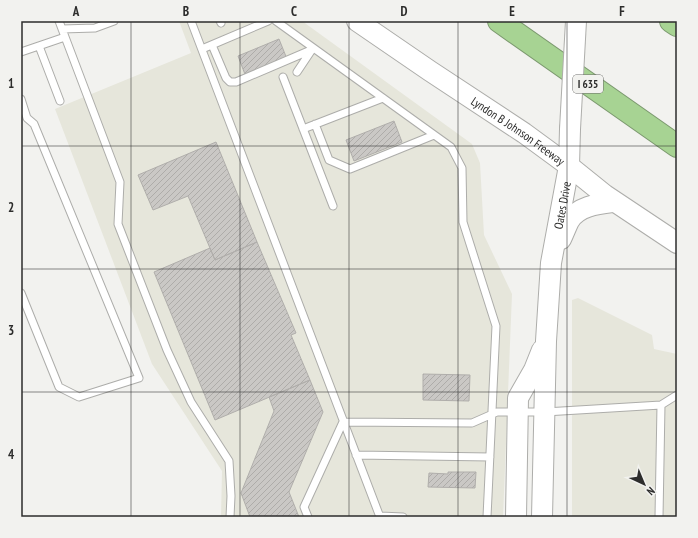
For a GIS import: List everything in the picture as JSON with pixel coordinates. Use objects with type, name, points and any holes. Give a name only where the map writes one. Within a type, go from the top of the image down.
[{"type":"highway","name":"I 635","points":[[499,21],[677,146]]},
{"type":"highway","points":[[671,21],[677,25]]},
{"type":"main road","name":"Lyndon B Johnson Freeway","points":[[357,21],[430,72],[524,133],[614,202],[677,243]]},
{"type":"main road","name":"Oates Drive","points":[[542,517],[546,341],[551,263],[569,166],[576,21]]},
{"type":"main road","points":[[551,263],[569,220],[582,209],[593,205],[614,202]]},
{"type":"main road","name":"Oates Drive","points":[[516,517],[518,398],[534,370],[546,341]]},
{"type":"lane","points":[[59,21],[120,182],[118,224],[120,232],[167,350],[191,402],[229,461],[231,496],[230,517]]},
{"type":"lane","points":[[84,21],[87,28]]},
{"type":"lane","points":[[21,52],[38,46],[64,33],[87,28],[95,28],[114,21]]},
{"type":"lane","points":[[191,21],[380,517],[403,517]]},
{"type":"lane","points":[[202,49],[268,21]]},
{"type":"lane","points":[[276,21],[312,49],[451,147],[462,168],[463,222],[496,326],[487,517]]},
{"type":"lane","points":[[212,45],[226,78],[230,82],[236,82],[312,49]]},
{"type":"lane","points":[[38,46],[60,101]]},
{"type":"lane","points":[[297,72],[312,49]]},
{"type":"lane","points":[[284,77],[333,206]]},
{"type":"lane","points":[[303,128],[383,98]]},
{"type":"lane","points":[[21,99],[27,118],[34,124],[139,378],[79,397],[59,387],[21,293]]},
{"type":"lane","points":[[315,124],[329,160],[350,169],[434,135]]},
{"type":"lane","points":[[343,422],[472,423],[497,412],[544,412],[661,405],[677,395]]},
{"type":"lane","points":[[659,517],[661,405]]},
{"type":"lane","points":[[308,517],[304,507],[343,422]]},
{"type":"lane","points":[[356,455],[490,457]]},
{"type":"shaded area","points":[[179,21],[302,21],[472,144],[480,163],[484,235],[512,294],[503,517],[221,517],[222,471],[152,364],[55,109],[191,53]]},
{"type":"shaded area","points":[[578,298],[652,335],[654,349],[677,354],[677,517],[572,517],[572,300]]},
{"type":"building","points":[[279,39],[287,59],[246,77],[238,56]]},
{"type":"building","points":[[394,121],[402,142],[354,161],[346,140]]},
{"type":"building","points":[[216,142],[257,242],[215,260],[188,196],[153,210],[138,175]]},
{"type":"building","points":[[257,242],[296,333],[291,335],[310,380],[215,420],[154,272],[210,248],[215,260]]},
{"type":"building","points":[[423,374],[470,375],[469,401],[423,400]]},
{"type":"building","points":[[310,380],[323,412],[289,492],[299,517],[250,517],[241,493],[274,411],[269,397]]},
{"type":"building","points":[[448,472],[476,472],[475,488],[428,487],[429,473],[448,474]]}]
